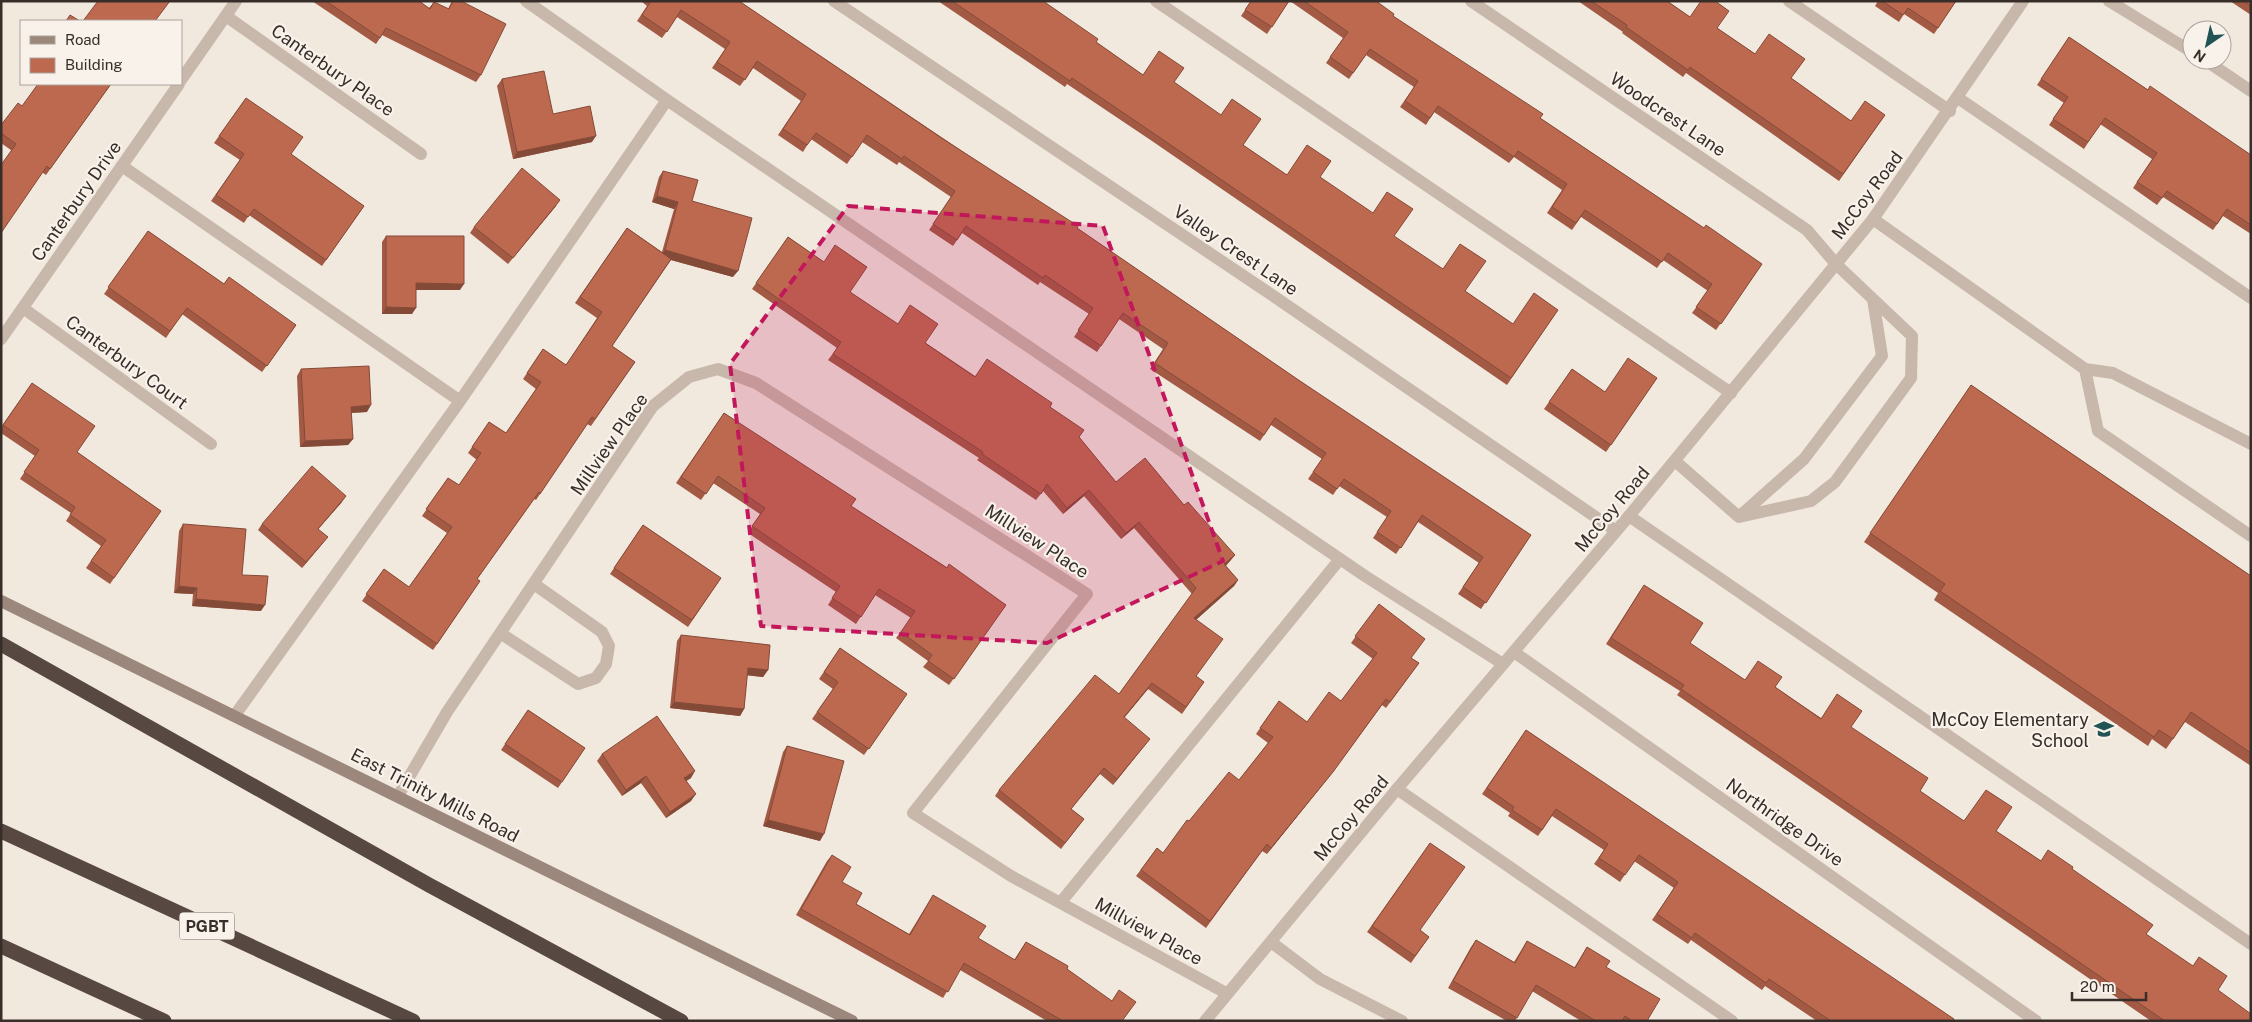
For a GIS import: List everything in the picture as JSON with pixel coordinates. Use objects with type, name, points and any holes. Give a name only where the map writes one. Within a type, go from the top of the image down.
[{"type":"highway","points":[[1,644],[429,885],[681,1021]]},
{"type":"highway","name":"PGBT","points":[[1,831],[413,1021]]},
{"type":"highway","points":[[1,946],[164,1021]]},
{"type":"main road","name":"East Trinity Mills Road","points":[[1,602],[235,715],[852,1021]]},
{"type":"street","points":[[182,79],[236,1]]},
{"type":"street","points":[[526,1],[667,100],[1340,559],[1503,664]]},
{"type":"street","name":"Valley Crest Lane","points":[[834,1],[1269,293],[1616,531]]},
{"type":"street","points":[[1156,1],[1731,393]]},
{"type":"street","name":"Woodcrest Lane","points":[[1471,1],[1808,230],[1836,264],[1912,336],[1911,378],[1835,482],[1811,501],[1739,517]]},
{"type":"street","points":[[1789,1],[1950,110]]},
{"type":"street","name":"McCoy Road","points":[[1205,1021],[1226,993],[1271,942],[1397,789],[1629,516],[1873,219],[1950,110],[2023,1]]},
{"type":"street","points":[[2109,1],[2182,46]]},
{"type":"street","name":"Canterbury Place","points":[[226,16],[421,154]]},
{"type":"street","points":[[2220,70],[2251,91]]},
{"type":"street","name":"Canterbury Drive","points":[[1,339],[178,85]]},
{"type":"street","points":[[1958,98],[2251,298]]},
{"type":"street","points":[[235,715],[460,401],[667,100]]},
{"type":"street","points":[[122,166],[460,401]]},
{"type":"street","points":[[1873,219],[2086,369],[2113,373],[2251,444]]},
{"type":"street","points":[[1675,460],[1739,517],[1804,459],[1882,356],[1873,299]]},
{"type":"street","name":"Canterbury Court","points":[[22,308],[211,444]]},
{"type":"street","points":[[2086,369],[2098,431],[2251,536]]},
{"type":"street","name":"Millview Place","points":[[398,796],[447,712],[653,406],[689,377],[718,370],[756,383],[1087,594],[913,813],[1010,876],[1226,993]]},
{"type":"street","points":[[1629,516],[2251,944]]},
{"type":"street","points":[[1061,902],[1340,559]]},
{"type":"street","points":[[500,633],[578,684],[596,678],[606,664],[609,646],[602,632],[534,584]]},
{"type":"street","name":"Northridge Drive","points":[[1514,652],[2017,1016],[2036,1021]]},
{"type":"street","points":[[1397,789],[1732,1021]]},
{"type":"street","points":[[1271,942],[1320,979],[1402,1021]]},
{"type":"highlighted area","points":[[848,206],[1103,226],[1223,561],[1047,643],[761,626],[730,364]]},
{"type":"building","points":[[98,1],[170,1],[156,20],[84,20]]},
{"type":"building","points":[[326,1],[419,1],[430,9],[434,2],[449,9],[453,1],[461,1],[506,24],[481,75],[386,28],[380,38]]},
{"type":"building","points":[[651,1],[739,1],[943,139],[1078,226],[1077,228],[1300,381],[1531,535],[1486,603],[1463,587],[1483,557],[1422,515],[1401,548],[1377,532],[1391,511],[1344,479],[1337,489],[1313,472],[1326,453],[1275,418],[1264,435],[1155,363],[1168,343],[1123,313],[1101,346],[1078,330],[1093,308],[1045,275],[1043,278],[966,226],[957,240],[933,224],[955,191],[904,156],[902,159],[867,135],[852,157],[816,133],[807,145],[783,129],[806,94],[757,61],[745,80],[717,62],[730,42],[681,10],[667,32],[642,15]]},
{"type":"building","points":[[952,1],[1043,1],[1098,39],[1096,42],[1143,75],[1159,51],[1184,68],[1174,82],[1221,115],[1232,99],[1261,119],[1243,145],[1287,175],[1307,145],[1331,161],[1320,177],[1373,213],[1387,192],[1413,209],[1394,236],[1443,269],[1460,244],[1486,261],[1465,291],[1513,324],[1534,293],[1558,310],[1511,378],[1072,78],[1070,81]]},
{"type":"building","points":[[1251,1],[1289,1],[1272,27],[1245,10]]},
{"type":"building","points":[[1304,1],[1376,1],[1394,14],[1393,16],[1543,114],[1540,118],[1704,228],[1706,225],[1762,264],[1721,324],[1696,307],[1712,284],[1668,253],[1662,262],[1585,210],[1576,223],[1552,207],[1567,184],[1518,151],[1514,157],[1438,106],[1430,118],[1405,101],[1418,81],[1370,49],[1353,73],[1330,57],[1348,32]]},
{"type":"building","points":[[1591,1],[1667,1],[1690,17],[1701,1],[1715,1],[1729,11],[1717,28],[1755,54],[1769,34],[1805,59],[1791,78],[1851,121],[1865,101],[1885,115],[1843,174],[1690,67],[1688,70]]},
{"type":"building","points":[[1882,1],[1956,1],[1938,28],[1908,8],[1903,15]]},
{"type":"building","points":[[2244,1],[2251,1],[2251,6]]},
{"type":"building","points":[[70,15],[78,20],[67,20]]},
{"type":"building","points":[[2069,37],[2148,90],[2150,86],[2251,155],[2251,225],[2227,209],[2217,224],[2167,191],[2162,198],[2137,182],[2157,153],[2105,118],[2088,142],[2053,119],[2068,97],[2041,79]]},
{"type":"building","points":[[544,71],[553,114],[590,106],[596,136],[517,152],[502,79]]},
{"type":"building","points":[[37,85],[110,85],[50,169],[47,166],[1,233],[1,165],[16,144],[1,133],[1,125],[18,103],[22,106]]},
{"type":"building","points":[[246,98],[303,137],[291,154],[364,206],[326,260],[254,209],[248,217],[216,195],[244,154],[219,136]]},
{"type":"building","points":[[522,168],[560,200],[513,258],[474,227]]},
{"type":"building","points":[[663,171],[698,180],[692,201],[752,218],[738,271],[665,250],[678,202],[657,196]]},
{"type":"building","points":[[627,228],[671,259],[612,346],[635,362],[595,419],[592,417],[540,494],[539,492],[477,579],[480,581],[437,644],[366,594],[384,569],[409,587],[452,527],[426,509],[448,478],[459,485],[481,453],[472,447],[489,422],[506,433],[541,382],[527,373],[543,349],[566,365],[602,312],[580,297]]},
{"type":"building","points":[[148,231],[224,284],[229,277],[296,325],[267,366],[187,308],[170,331],[108,287]]},
{"type":"building","points":[[386,236],[464,236],[464,284],[416,283],[416,308],[386,307]]},
{"type":"building","points":[[788,237],[824,262],[835,245],[867,267],[850,292],[898,324],[910,305],[938,324],[925,343],[975,377],[987,359],[1052,403],[1050,407],[1084,430],[1079,437],[1116,482],[1145,458],[1184,505],[1188,502],[1235,555],[1224,564],[1238,580],[1194,618],[1223,639],[1196,676],[1204,682],[1186,707],[1152,683],[1124,717],[1150,739],[1117,779],[1104,768],[1071,809],[1084,819],[1065,843],[999,790],[1095,675],[1119,694],[1196,588],[1139,522],[1126,533],[1089,490],[1067,508],[1047,484],[1041,494],[982,454],[983,452],[833,354],[841,342],[756,283]]},
{"type":"building","points":[[1628,358],[1657,378],[1611,445],[1549,402],[1572,369],[1605,392]]},
{"type":"building","points":[[369,366],[371,405],[351,407],[353,439],[305,441],[301,369]]},
{"type":"building","points":[[32,383],[95,426],[77,452],[161,511],[114,578],[91,561],[106,540],[70,515],[75,507],[24,472],[39,450],[3,425]]},
{"type":"building","points":[[1971,385],[2251,576],[2251,753],[2191,712],[2173,739],[2159,730],[2154,737],[1940,591],[1945,584],[1870,533]]},
{"type":"building","points":[[724,413],[856,499],[851,506],[947,568],[949,564],[1006,605],[954,679],[928,661],[932,655],[901,632],[915,611],[879,589],[861,617],[832,598],[840,586],[752,526],[765,508],[718,476],[706,494],[681,477]]},
{"type":"building","points":[[312,466],[346,496],[318,529],[328,537],[306,562],[262,524]]},
{"type":"building","points":[[183,524],[246,529],[242,575],[268,576],[265,605],[196,599],[197,588],[179,586]]},
{"type":"building","points":[[643,525],[721,578],[692,620],[614,568]]},
{"type":"building","points":[[1644,585],[1703,623],[1690,643],[1745,680],[1758,661],[1782,677],[1775,687],[1821,719],[1837,694],[1862,711],[1851,727],[1928,778],[1920,791],[1964,821],[1986,790],[2012,807],[1996,831],[2041,861],[2048,850],[2073,867],[2072,869],[2153,925],[2146,934],[2193,966],[2199,957],[2227,976],[2218,990],[2251,1014],[2251,1021],[2165,1021],[1681,689],[1684,685],[1611,638]]},
{"type":"building","points":[[1379,604],[1425,639],[1411,658],[1419,663],[1390,702],[1386,699],[1333,772],[1271,848],[1267,844],[1210,921],[1141,870],[1157,848],[1163,853],[1187,820],[1189,821],[1229,772],[1239,780],[1273,737],[1260,728],[1279,701],[1307,722],[1329,692],[1341,701],[1377,653],[1355,636]]},
{"type":"building","points":[[681,635],[770,645],[768,670],[748,668],[744,709],[674,702]]},
{"type":"building","points":[[840,648],[907,694],[869,749],[817,712],[838,682],[824,672]]},
{"type":"building","points":[[528,710],[585,748],[562,782],[505,744]]},
{"type":"building","points":[[657,716],[695,771],[684,778],[696,794],[670,812],[646,776],[626,790],[602,754]]},
{"type":"building","points":[[1526,730],[1954,1019],[1953,1021],[1831,1021],[1769,979],[1766,983],[1695,933],[1692,938],[1657,914],[1678,882],[1639,855],[1625,875],[1599,858],[1608,844],[1556,809],[1542,830],[1512,810],[1514,807],[1487,788]]},
{"type":"building","points":[[787,746],[844,761],[824,834],[768,820]]},
{"type":"building","points":[[1430,843],[1465,867],[1420,930],[1429,937],[1415,956],[1372,926]]},
{"type":"building","points":[[832,855],[851,867],[842,882],[862,893],[856,904],[910,935],[933,895],[986,926],[978,938],[1015,960],[1026,942],[1068,966],[1067,969],[1112,1001],[1119,990],[1136,1002],[1122,1021],[1063,1021],[964,963],[948,992],[801,909]]},
{"type":"building","points":[[1476,940],[1515,963],[1527,941],[1575,968],[1587,947],[1610,961],[1606,967],[1660,999],[1647,1021],[1632,1021],[1625,1016],[1622,1021],[1596,1021],[1536,985],[1517,1018],[1453,981]]},
{"type":"place","name":"McCoy Elementary School","points":[[2104,729]]}]
